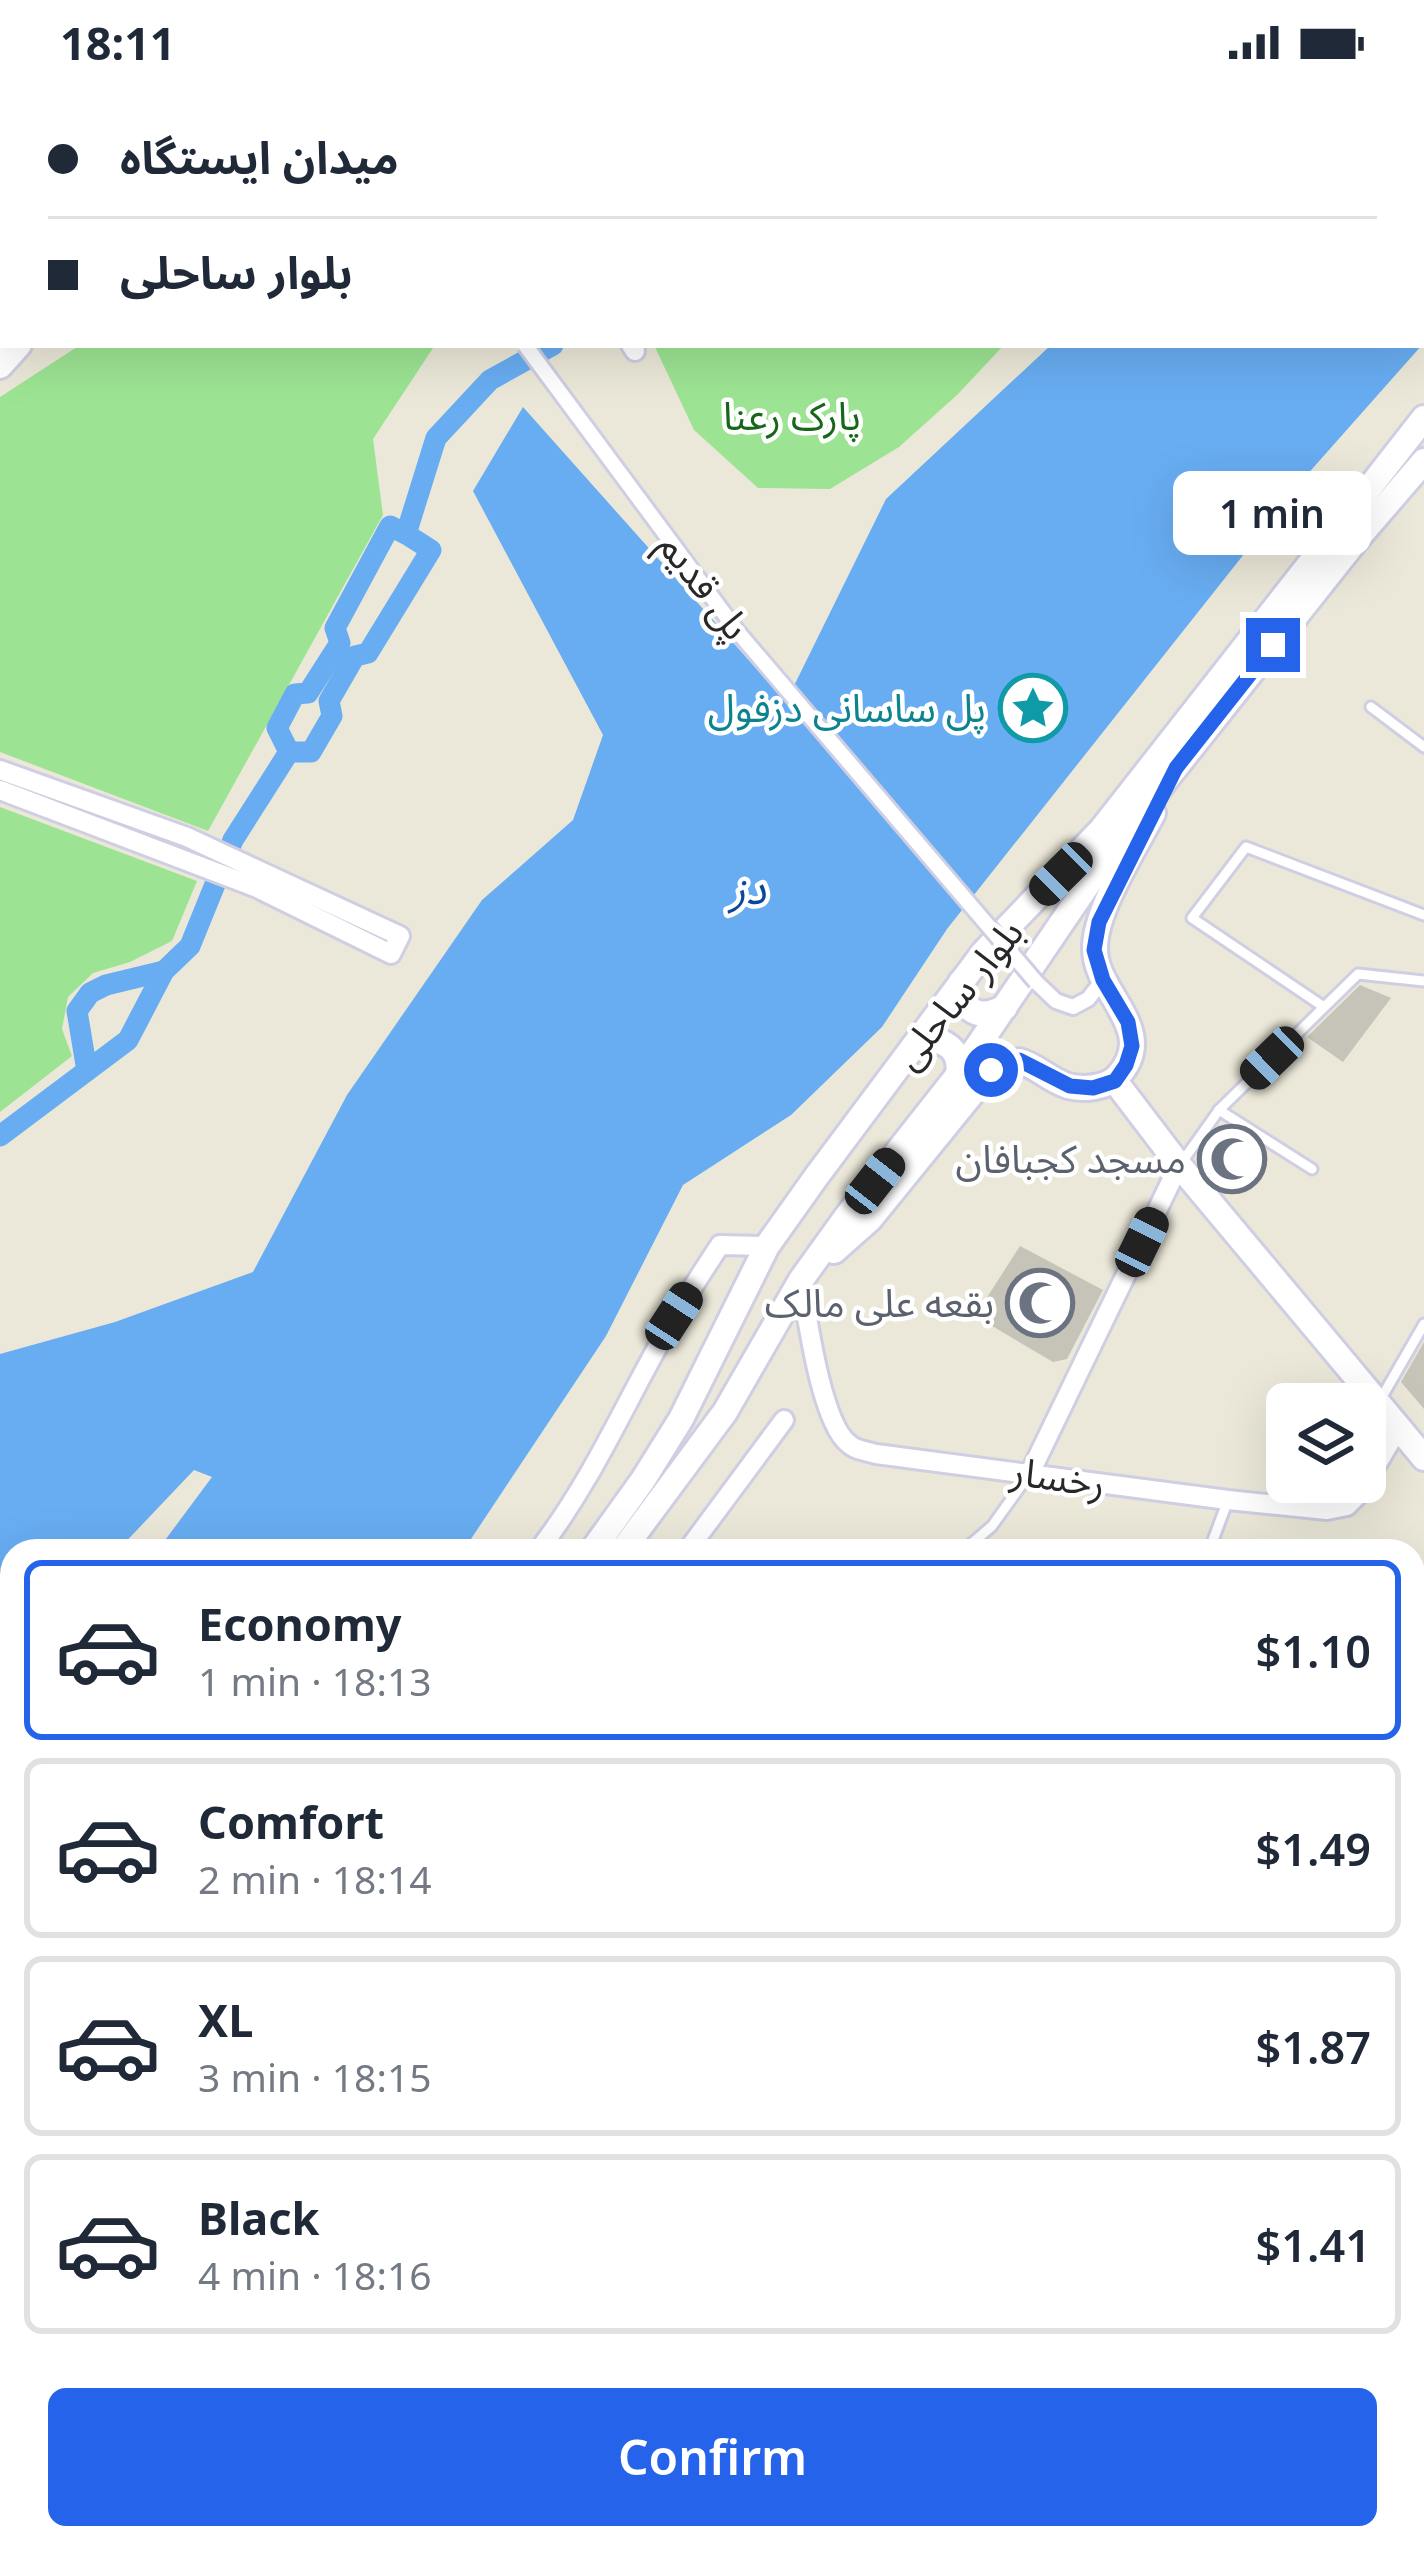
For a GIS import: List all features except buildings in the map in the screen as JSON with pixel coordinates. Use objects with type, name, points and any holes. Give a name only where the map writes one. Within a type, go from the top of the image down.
[{"type":"main road","name":"بلوار ساحلی","points":[[601,1539],[681,1419],[767,1246],[913,1047],[984,952],[1102,829],[1421,424]]},
{"type":"main road","name":"بلوار ساحلی","points":[[631,1539],[725,1412],[801,1280],[958,1075],[1118,840],[1424,461]]},
{"type":"main road","points":[[801,1280],[870,1219],[991,1070],[1019,1060],[1070,1086],[1093,1088],[1115,1081],[1132,1046],[1128,1022],[1103,980],[1094,950],[1099,922],[1176,768]]},
{"type":"main road","points":[[961,982],[962,999],[973,1012],[990,1015],[1005,1007]]},
{"type":"main road","points":[[913,1047],[932,1039],[951,1046],[960,1065],[958,1075]]},
{"type":"main road","points":[[1115,1081],[1363,1383]]},
{"type":"main road","points":[[692,1395],[704,1413],[725,1412]]},
{"type":"main road","points":[[1386,1411],[1424,1458]]},
{"type":"street","name":"پل قدیم","points":[[526,348],[737,631],[1036,982],[1056,1000],[1073,1007],[1088,999],[1103,980]]},
{"type":"street","points":[[0,770],[187,837],[321,908],[0,790]]},
{"type":"street","points":[[1030,1472],[1180,1165]]},
{"type":"street","points":[[548,1539],[599,1457],[674,1316],[720,1245],[767,1246]]},
{"type":"street","name":"رخسار","points":[[801,1280],[836,1430],[850,1446],[876,1454],[1328,1510],[1347,1506],[1360,1493],[1399,1427]]},
{"type":"street","points":[[696,1539],[784,1420]]},
{"type":"lane","points":[[1371,707],[1424,747]]},
{"type":"lane","points":[[1324,1007],[1192,918],[1246,847],[1424,915]]},
{"type":"lane","points":[[1180,1165],[1220,1110],[1358,974],[1424,981]]},
{"type":"lane","points":[[1220,1110],[1312,1168]]},
{"type":"lane","points":[[1386,1390],[1424,1324]]},
{"type":"lane","points":[[977,1539],[992,1526],[1030,1472]]},
{"type":"lane","points":[[1213,1539],[1228,1500]]},
{"type":"green space","points":[[75,348],[433,348],[373,439],[383,515],[208,831],[0,752],[0,397]]},
{"type":"green space","name":"پارک رعنا","points":[[655,348],[1001,348],[899,447],[830,489],[758,488],[694,430]]},
{"type":"green space","points":[[0,807],[197,881],[172,941],[130,962],[93,973],[68,997],[62,1029],[72,1056],[0,1112]]},
{"type":"water","name":"دز","points":[[1048,348],[1419,348],[1305,477],[947,929],[882,1027],[791,1115],[683,1185],[606,1336],[471,1539],[166,1539],[212,1477],[194,1470],[128,1539],[0,1539],[0,1354],[115,1322],[253,1272],[347,1095],[482,900],[573,820],[603,735],[473,491],[523,407],[786,702],[886,499]]},
{"type":"waterway","points":[[0,1136],[128,1040],[164,971],[190,946],[233,840],[289,752],[311,752],[332,716],[329,701],[355,656],[368,653],[431,550],[406,534],[436,438],[490,380],[548,348]]},
{"type":"waterway","points":[[289,752],[277,728],[295,694],[308,693],[340,643],[335,628],[390,526],[406,534]]},
{"type":"waterway","points":[[87,1071],[77,1011],[90,993],[164,971]]},
{"type":"place","name":"پل ساسانی دزفول","points":[[1033,708]]},
{"type":"place","name":"مسجد کجبافان","points":[[1232,1159]]},
{"type":"place","name":"بقعه علی مالک","points":[[1040,1303]]},
{"type":"route","points":[[991,1070],[1019,1060],[1070,1086],[1093,1088],[1115,1081],[1126,1065],[1132,1046],[1128,1022],[1103,980],[1094,950],[1099,922],[1176,768],[1273,645]]}]
